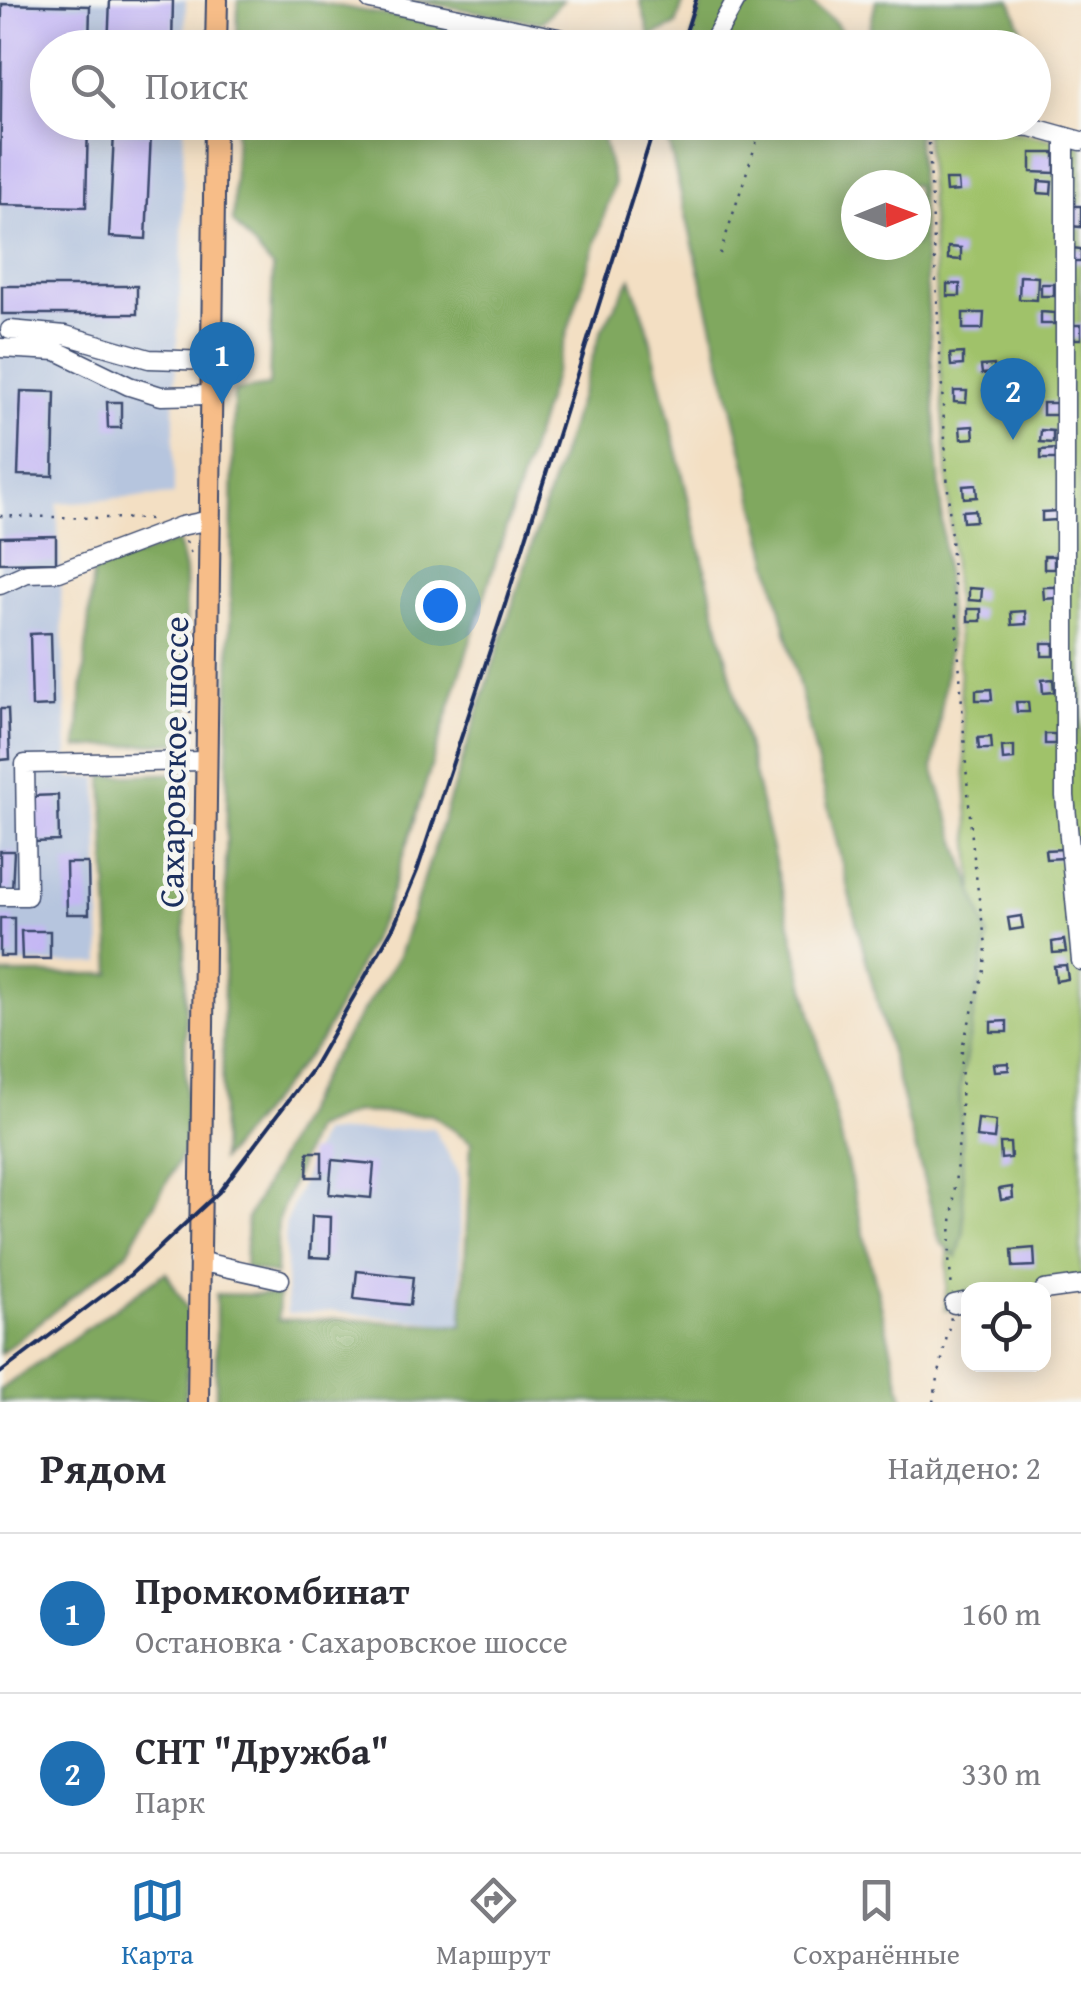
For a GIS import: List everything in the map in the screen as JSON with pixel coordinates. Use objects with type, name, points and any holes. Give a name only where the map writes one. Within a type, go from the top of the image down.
[{"type":"main road","points":[[216,30],[217,0]]},
{"type":"main road","name":"Сахаровское шоссе","points":[[198,1402],[215,140]]},
{"type":"street","points":[[370,0],[518,30]]},
{"type":"street","points":[[718,30],[736,0]]},
{"type":"street","points":[[1073,140],[1065,796],[1081,960]]},
{"type":"street","points":[[10,330],[65,335],[150,359],[212,361]]},
{"type":"street","points":[[0,348],[57,351],[129,386],[161,396],[212,395]]},
{"type":"street","points":[[0,585],[27,573],[60,572],[181,526],[210,520]]},
{"type":"street","points":[[0,896],[27,896],[24,764],[205,761]]},
{"type":"street","points":[[198,1261],[280,1279]]},
{"type":"street","points":[[1051,1289],[1081,1284]]},
{"type":"path","points":[[720,254],[757,140]]},
{"type":"path","points":[[929,140],[953,595],[969,804],[986,944],[984,967],[962,1047],[950,1259],[961,1302],[933,1402]]},
{"type":"path","points":[[0,516],[153,519]]},
{"type":"shaded area","points":[[0,0],[186,0],[185,30],[30,30],[30,140],[184,140],[182,254],[174,495],[57,503],[69,778],[98,777],[101,963],[0,964]]},
{"type":"shaded area","points":[[433,1128],[459,1173],[462,1326],[333,1311],[287,1314],[285,1225],[321,1133]]},
{"type":"green space","points":[[238,0],[306,0],[466,30],[237,30]]},
{"type":"green space","points":[[410,0],[563,0],[541,23]]},
{"type":"green space","points":[[640,0],[684,0],[676,25],[665,30],[648,30]]},
{"type":"green space","points":[[703,0],[791,8],[809,1],[840,30],[694,30]]},
{"type":"green space","points":[[876,0],[1011,0],[1022,30],[870,30]]},
{"type":"green space","points":[[1051,139],[1081,145],[1081,1292],[1051,1291],[1051,1282],[961,1282],[961,1308],[945,1310],[961,1029],[976,937],[931,170],[928,170],[926,140]]},
{"type":"green space","points":[[235,140],[603,140],[614,184],[386,910],[322,1039],[221,1160],[234,391],[269,386],[273,268],[233,222]]},
{"type":"green space","points":[[668,140],[917,140],[919,170],[841,170],[841,260],[925,260],[950,644],[933,768],[988,936],[960,1089],[964,1231],[957,1257],[940,1242],[853,910]]},
{"type":"green space","points":[[631,278],[647,325],[904,1402],[216,1402],[216,1294],[279,1295],[278,1320],[342,1319],[462,1326],[471,1142],[432,1115],[355,1112],[313,1129],[278,1220],[276,1275],[245,1268],[247,1219],[327,1066],[399,956],[601,331]]},
{"type":"green space","points":[[178,541],[185,571],[189,742],[77,748],[93,572]]},
{"type":"green space","points":[[184,773],[186,1148],[127,1253],[0,1354],[0,974],[111,974],[103,776]]},
{"type":"green space","points":[[166,1272],[192,1317],[185,1402],[0,1402],[0,1390]]},
{"type":"building","points":[[110,0],[173,0],[172,30],[109,30]]},
{"type":"building","points":[[2,4],[90,6],[89,30],[30,30],[30,140],[88,140],[86,207],[0,205]]},
{"type":"building","points":[[114,140],[151,140],[146,239],[109,237]]},
{"type":"building","points":[[1031,153],[1055,153],[1055,173],[1031,172]]},
{"type":"building","points":[[945,180],[958,180],[959,191],[946,192]]},
{"type":"building","points":[[1039,181],[1052,182],[1051,194],[1038,193]]},
{"type":"building","points":[[1072,206],[1081,206],[1081,227],[1071,226]]},
{"type":"building","points":[[948,247],[961,248],[961,260],[948,259]]},
{"type":"building","points":[[1072,248],[1081,249],[1081,262],[1071,262]]},
{"type":"building","points":[[1020,276],[1038,277],[1037,300],[1019,299]]},
{"type":"building","points":[[947,284],[960,284],[960,296],[947,296]]},
{"type":"building","points":[[1041,284],[1054,284],[1054,296],[1041,296]]},
{"type":"building","points":[[2,286],[137,286],[137,314],[2,314]]},
{"type":"building","points":[[1041,312],[1054,313],[1054,324],[1041,324]]},
{"type":"building","points":[[963,313],[984,313],[983,329],[963,329]]},
{"type":"building","points":[[1070,325],[1081,325],[1081,339],[1070,339]]},
{"type":"building","points":[[963,353],[963,365],[951,366],[950,354]]},
{"type":"building","points":[[994,365],[995,373],[982,374],[981,366]]},
{"type":"building","points":[[21,391],[55,392],[53,476],[18,475]]},
{"type":"building","points":[[954,391],[967,391],[966,403],[954,402]]},
{"type":"building","points":[[107,402],[121,402],[121,428],[108,428]]},
{"type":"building","points":[[1043,403],[1056,403],[1056,415],[1043,415]]},
{"type":"building","points":[[973,426],[974,438],[961,439],[960,427]]},
{"type":"building","points":[[1041,430],[1053,431],[1053,443],[1040,442]]},
{"type":"building","points":[[1056,449],[1056,459],[1041,459],[1041,450]]},
{"type":"building","points":[[976,485],[977,497],[964,498],[963,486]]},
{"type":"building","points":[[975,510],[976,521],[963,522],[962,511]]},
{"type":"building","points":[[1057,511],[1057,520],[1042,521],[1042,512]]},
{"type":"building","points":[[56,536],[56,562],[0,563],[0,537]]},
{"type":"building","points":[[1044,556],[1054,556],[1054,569],[1044,569]]},
{"type":"building","points":[[1043,587],[1056,587],[1057,598],[1044,599]]},
{"type":"building","points":[[969,588],[982,589],[981,601],[969,600]]},
{"type":"building","points":[[968,609],[981,609],[981,621],[968,621]]},
{"type":"building","points":[[1025,611],[1026,624],[1012,625],[1011,612]]},
{"type":"building","points":[[51,633],[53,706],[32,707],[30,634]]},
{"type":"building","points":[[1042,643],[1054,643],[1054,656],[1042,656]]},
{"type":"building","points":[[1053,679],[1054,692],[1043,693],[1042,680]]},
{"type":"building","points":[[991,689],[992,700],[976,700],[976,690]]},
{"type":"building","points":[[1016,702],[1028,702],[1029,712],[1017,712]]},
{"type":"building","points":[[0,709],[8,709],[10,759],[0,760]]},
{"type":"building","points":[[1045,734],[1055,734],[1055,744],[1045,744]]},
{"type":"building","points":[[991,737],[992,749],[979,749],[978,738]]},
{"type":"building","points":[[1014,746],[1014,759],[1003,760],[1002,747]]},
{"type":"building","points":[[58,795],[59,841],[34,842],[32,796]]},
{"type":"building","points":[[1064,849],[1064,858],[1046,859],[1045,850]]},
{"type":"building","points":[[0,851],[14,851],[12,891],[0,890]]},
{"type":"building","points":[[66,863],[88,863],[89,914],[67,914]]},
{"type":"building","points":[[1021,916],[1023,928],[1010,930],[1008,918]]},
{"type":"building","points":[[0,918],[14,918],[14,956],[0,956]]},
{"type":"building","points":[[21,931],[50,931],[50,959],[22,959]]},
{"type":"building","points":[[1064,940],[1066,952],[1053,953],[1052,942]]},
{"type":"building","points":[[1066,965],[1068,979],[1056,981],[1054,966]]},
{"type":"building","points":[[1007,1021],[1007,1032],[991,1032],[991,1022]]},
{"type":"building","points":[[1008,1063],[1009,1070],[995,1071],[994,1064]]},
{"type":"building","points":[[978,1119],[996,1121],[994,1139],[976,1137]]},
{"type":"building","points":[[1000,1143],[1010,1143],[1011,1158],[1001,1159]]},
{"type":"building","points":[[308,1152],[322,1152],[322,1177],[307,1177]]},
{"type":"building","points":[[332,1160],[374,1164],[371,1198],[329,1194]]},
{"type":"building","points":[[1012,1187],[1013,1198],[1001,1200],[999,1189]]},
{"type":"building","points":[[312,1216],[331,1217],[330,1258],[310,1257]]},
{"type":"building","points":[[1034,1248],[1035,1266],[1013,1267],[1012,1250]]},
{"type":"building","points":[[357,1271],[413,1277],[410,1305],[354,1299]]},
{"type":"railway","points":[[687,30],[696,0]]},
{"type":"railway","points":[[0,1373],[130,1275],[219,1192],[313,1068],[394,926],[417,871],[503,611],[650,140]]},
{"type":"place","name":"Промкомбинат","points":[[222,404]]},
{"type":"place","name":"СНТ \"Дружба\"","points":[[1013,440]]}]
